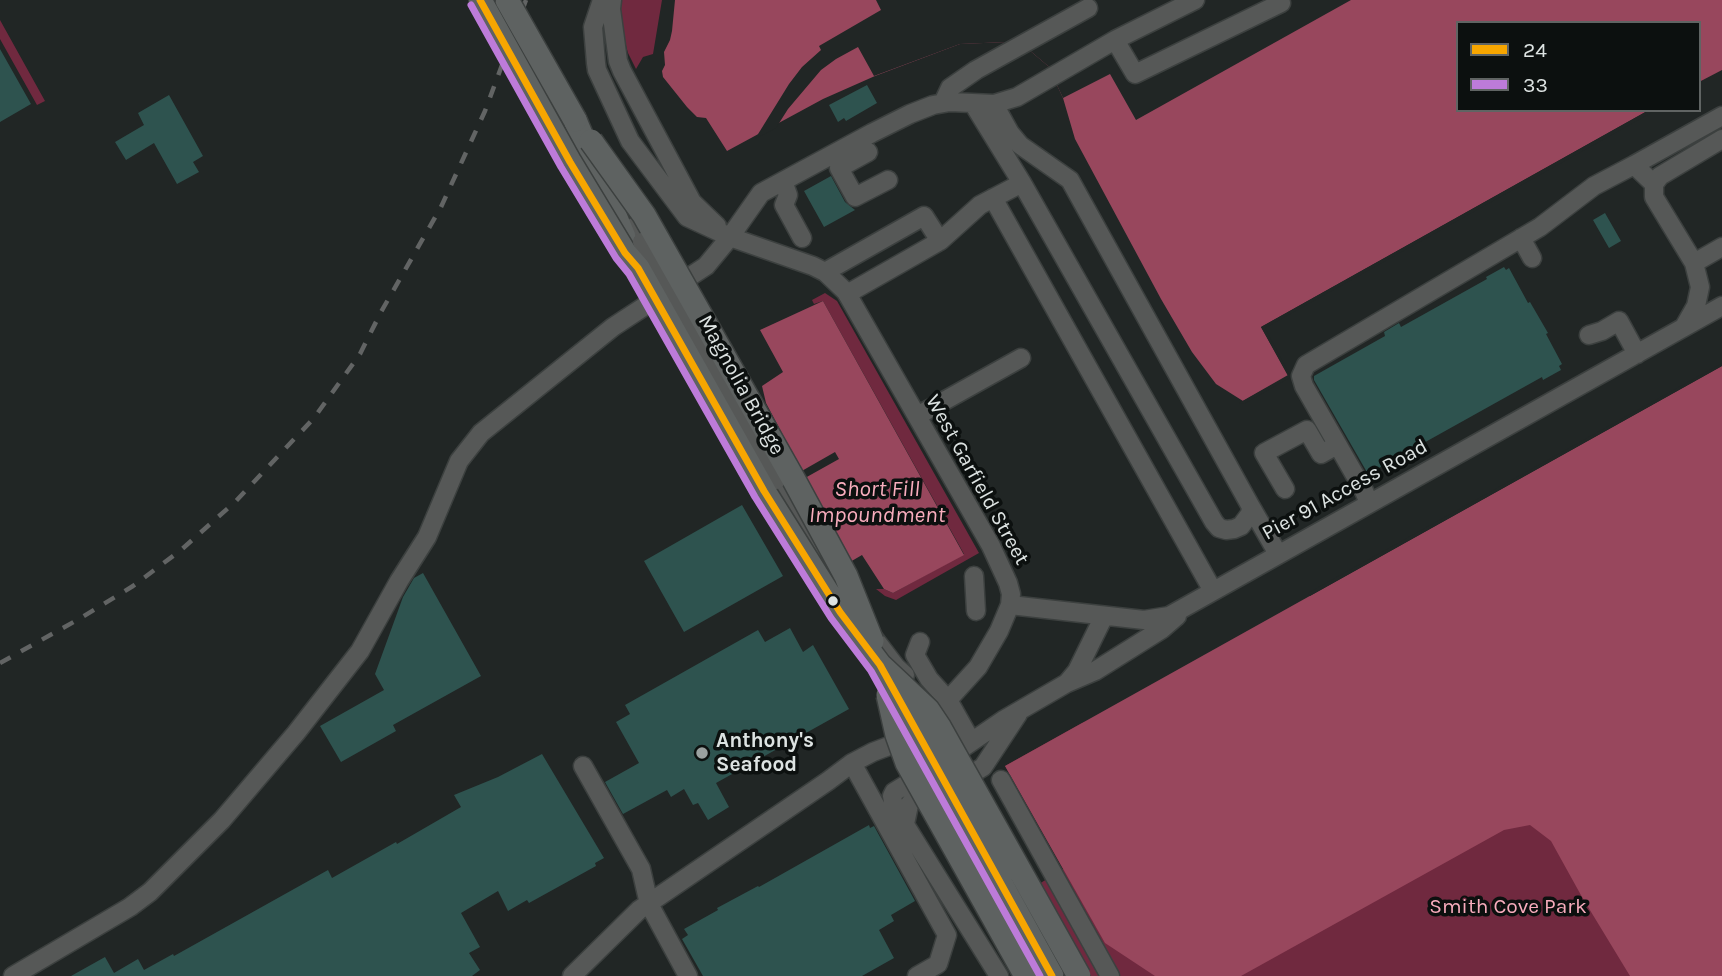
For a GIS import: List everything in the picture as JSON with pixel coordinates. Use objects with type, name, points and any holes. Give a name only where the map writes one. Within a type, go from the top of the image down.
[{"type":"main road","name":"Magnolia Bridge","points":[[480,0],[570,162],[625,253],[638,268]]},
{"type":"main road","name":"Magnolia Bridge","points":[[507,0],[575,120],[638,268],[764,491],[840,612],[880,665]]},
{"type":"main road","points":[[544,115],[559,127],[584,166],[634,227]]},
{"type":"main road","name":"Magnolia Bridge","points":[[575,120],[644,215],[794,480],[846,576],[880,665],[1052,976]]},
{"type":"main road","points":[[591,141],[632,218],[634,227]]},
{"type":"main road","points":[[880,665],[897,735],[907,763],[1026,976]]},
{"type":"main road","points":[[880,665],[928,710],[940,728],[1079,976]]},
{"type":"street","name":"West Garfield Street","points":[[602,0],[593,27],[597,70],[630,141],[687,217],[730,237],[825,272],[847,294],[991,546],[1008,583],[1010,606]]},
{"type":"street","name":"West Garfield Street","points":[[612,0],[615,42],[622,71],[692,202],[730,237]]},
{"type":"street","points":[[835,161],[910,114],[933,105],[993,104],[1017,97],[1115,40],[1195,0]]},
{"type":"street","points":[[1115,40],[1135,74],[1281,3]]},
{"type":"street","points":[[943,103],[950,88],[976,70],[1088,8]]},
{"type":"street","points":[[594,46],[615,42]]},
{"type":"street","points":[[993,104],[1020,145],[1070,180],[1278,554]]},
{"type":"street","points":[[974,105],[1022,183],[1214,522],[1219,528],[1234,530],[1247,521],[1251,507]]},
{"type":"street","points":[[1369,503],[1304,386],[1301,376],[1306,366],[1540,227],[1594,186],[1722,116]]},
{"type":"street","points":[[1685,327],[1696,306],[1700,287],[1694,263],[1654,197],[1654,184],[1660,176],[1722,139]]},
{"type":"street","points":[[13,976],[130,907],[150,892],[222,820],[296,733],[360,651],[427,537],[459,461],[481,433],[613,327],[706,266],[761,193],[783,181],[835,161],[869,152]]},
{"type":"street","points":[[835,161],[855,197],[888,180]]},
{"type":"street","points":[[1634,165],[1654,184]]},
{"type":"street","points":[[783,181],[788,195],[784,205],[802,238]]},
{"type":"street","points":[[847,294],[940,241],[973,211],[1022,183]]},
{"type":"street","points":[[993,198],[1213,591]]},
{"type":"street","points":[[825,272],[924,216],[940,241]]},
{"type":"street","points":[[634,227],[802,527],[860,620],[896,667],[933,701],[948,700]]},
{"type":"street","points":[[1521,237],[1532,258]]},
{"type":"street","points":[[1694,263],[1722,247]]},
{"type":"street","name":"Pier 91 Access Road","points":[[1010,606],[1144,620],[1169,616],[1721,308]]},
{"type":"street","points":[[1589,335],[1619,321],[1637,354]]},
{"type":"street","points":[[917,416],[1021,358]]},
{"type":"street","points":[[1285,489],[1264,453],[1307,430],[1321,454],[1337,445]]},
{"type":"street","points":[[974,576],[976,611]]},
{"type":"street","points":[[999,976],[894,807],[894,792],[1020,710],[1067,682],[1095,671],[1162,629],[1188,605]]},
{"type":"street","points":[[572,976],[639,910],[852,763],[910,738],[978,667],[1010,606]]},
{"type":"street","points":[[1067,682],[1077,671],[1104,616]]},
{"type":"street","points":[[920,642],[915,655],[929,678],[948,700],[971,741]]},
{"type":"street","points":[[905,824],[909,805],[916,796],[938,785],[973,774],[983,766],[1020,710]]},
{"type":"street","points":[[852,763],[947,935],[938,964],[917,976]]},
{"type":"street","points":[[583,766],[641,869],[649,904],[688,976]]},
{"type":"street","points":[[1001,780],[1110,976]]},
{"type":"green space","points":[[620,0],[662,0],[653,54],[643,57],[636,69],[628,53],[620,23]]},
{"type":"green space","points":[[0,20],[45,101],[37,105],[0,39]]},
{"type":"green space","points":[[825,293],[837,301],[979,553],[896,600],[876,589],[893,593],[964,554],[823,301],[814,304],[812,300]]},
{"type":"green space","name":"Smith Cove Park","points":[[1722,571],[1722,976],[1091,976],[1039,884],[1063,869],[1005,766],[1082,723]]},
{"type":"water","points":[[675,0],[1722,0],[1722,70],[1701,81],[1701,21],[1456,21],[1456,112],[1645,112],[1261,327],[1288,376],[1243,401],[1216,384],[1192,352],[1075,139],[1063,98],[1048,66],[1028,49],[1007,42],[960,44],[823,99],[727,151],[706,118],[697,117],[663,77],[664,52],[672,31]]},
{"type":"water","name":"Short Fill Impoundment","points":[[823,301],[964,555],[893,593],[884,589],[862,555],[850,562],[766,403],[762,386],[783,372],[760,330]]},
{"type":"water","points":[[1722,366],[1722,976],[1630,976],[1551,841],[1530,825],[1504,830],[1241,976],[1155,976],[1105,943],[1005,766]]},
{"type":"pier","points":[[876,0],[1351,0],[1136,120],[1110,74],[1063,98],[1048,66],[1028,49],[1007,42],[960,44],[874,76],[858,47],[821,70],[788,109],[776,128],[755,139],[789,84],[802,67],[821,50],[819,46],[881,10]]},
{"type":"pier","points":[[1645,112],[1652,112],[1265,328],[1291,377],[1244,404],[1239,403],[1288,375],[1261,327]]},
{"type":"pier","points":[[1722,363],[1722,366],[1310,596],[1308,593]]},
{"type":"pier","points":[[835,452],[839,459],[805,478],[800,472]]},
{"type":"building","points":[[0,49],[31,104],[0,122]]},
{"type":"building","points":[[867,85],[877,103],[846,121],[844,118],[838,122],[829,105]]},
{"type":"building","points":[[169,95],[203,156],[193,162],[199,172],[177,184],[154,143],[126,160],[115,142],[144,125],[138,113]]},
{"type":"building","points":[[831,176],[845,202],[855,210],[824,227],[804,191]]},
{"type":"building","points":[[1605,213],[1621,241],[1609,248],[1593,220]]},
{"type":"building","points":[[1504,267],[1506,270],[1509,268],[1548,333],[1546,334],[1562,364],[1559,366],[1561,370],[1543,380],[1542,377],[1368,474],[1314,376],[1385,336],[1384,332],[1399,323],[1401,327]]},
{"type":"building","points":[[742,505],[783,576],[684,632],[644,561]]},
{"type":"building","points":[[423,573],[481,676],[393,725],[396,731],[341,762],[320,726],[384,690],[375,674],[403,597],[414,578]]},
{"type":"building","name":"Anthony's Seafood","points":[[790,628],[803,652],[813,645],[849,709],[716,783],[729,807],[708,820],[698,803],[693,805],[684,789],[671,797],[667,790],[623,814],[605,782],[639,763],[616,722],[630,714],[625,705],[758,630],[765,642]]},
{"type":"building","points":[[542,754],[604,858],[595,863],[596,866],[529,903],[527,900],[508,911],[498,891],[461,913],[480,947],[469,953],[480,970],[472,976],[71,976],[105,957],[114,973],[138,959],[144,970],[173,954],[174,956],[328,870],[332,878],[396,842],[397,844],[461,807],[454,795],[498,777]]},
{"type":"building","points":[[869,825],[870,828],[874,826],[915,901],[891,915],[894,921],[879,930],[894,958],[862,976],[703,976],[682,939],[688,935],[684,929],[718,910],[717,908]]},
{"type":"railway","points":[[0,663],[133,586],[181,550],[236,501],[314,418],[360,354],[441,207],[485,111],[526,0]]},
{"type":"transit line","name":"24","points":[[480,0],[570,162],[625,253],[638,268],[764,491],[840,612],[880,665],[1052,976]]},
{"type":"transit line","name":"33","points":[[471,5],[561,167],[616,258],[629,274],[755,497],[831,618],[871,671],[1040,976]]},
{"type":"place","name":"Anthony's Seafood","points":[[702,753]]}]
